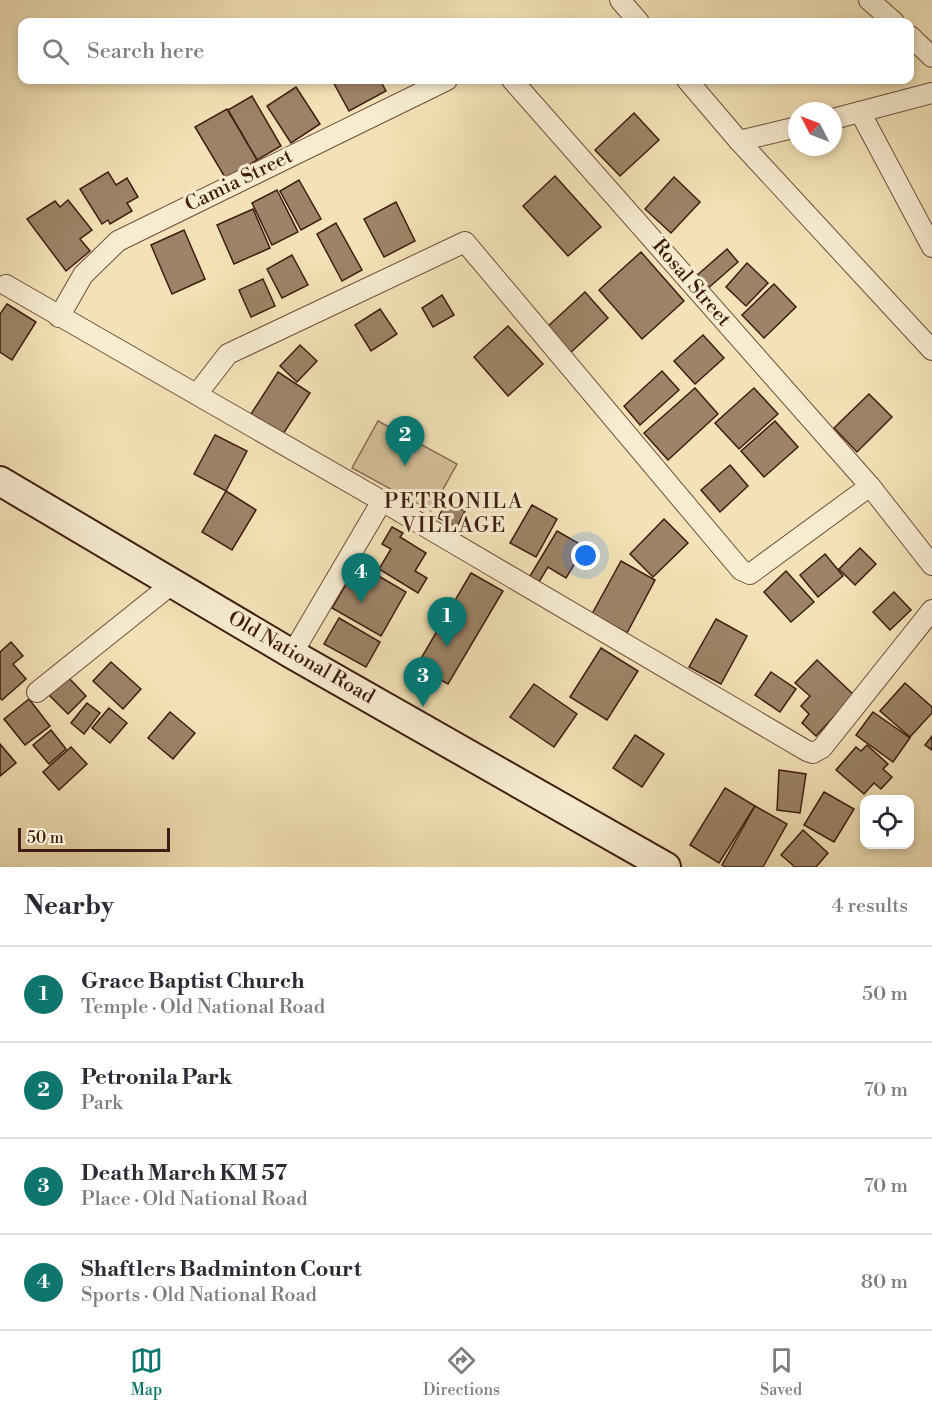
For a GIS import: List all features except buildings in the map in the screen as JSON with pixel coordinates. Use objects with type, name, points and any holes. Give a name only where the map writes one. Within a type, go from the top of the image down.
[{"type":"main road","name":"Old National Road","points":[[0,481],[292,654],[666,867]]},
{"type":"street","points":[[620,0],[636,18]]},
{"type":"street","points":[[869,0],[889,18]]},
{"type":"street","points":[[914,40],[931,55]]},
{"type":"street","name":"Camia Street","points":[[59,317],[83,275],[118,241],[439,84]]},
{"type":"street","name":"Rosal Street","points":[[516,84],[870,486],[932,565]]},
{"type":"street","points":[[690,84],[739,141],[932,350]]},
{"type":"street","points":[[842,117],[932,93]]},
{"type":"street","points":[[860,112],[932,247]]},
{"type":"street","points":[[739,141],[788,129]]},
{"type":"street","points":[[197,394],[228,354],[465,242],[741,570],[750,574],[870,486]]},
{"type":"street","points":[[6,285],[382,501],[807,751],[813,753],[822,748],[932,610]]},
{"type":"street","points":[[292,654],[382,501]]},
{"type":"street","points":[[37,692],[172,584]]},
{"type":"shaded area","points":[[378,421],[457,464],[431,511],[352,468]]},
{"type":"place","name":"Petronila Park","points":[[405,466]]},
{"type":"place","name":"Shaftlers Badminton Court","points":[[361,603]]},
{"type":"place","name":"Grace Baptist Church","points":[[447,647]]},
{"type":"place","name":"Death March KM 57","points":[[423,707]]},
{"type":"district","name":"PETRONILA VILLAGE","points":[[454,514]]}]
